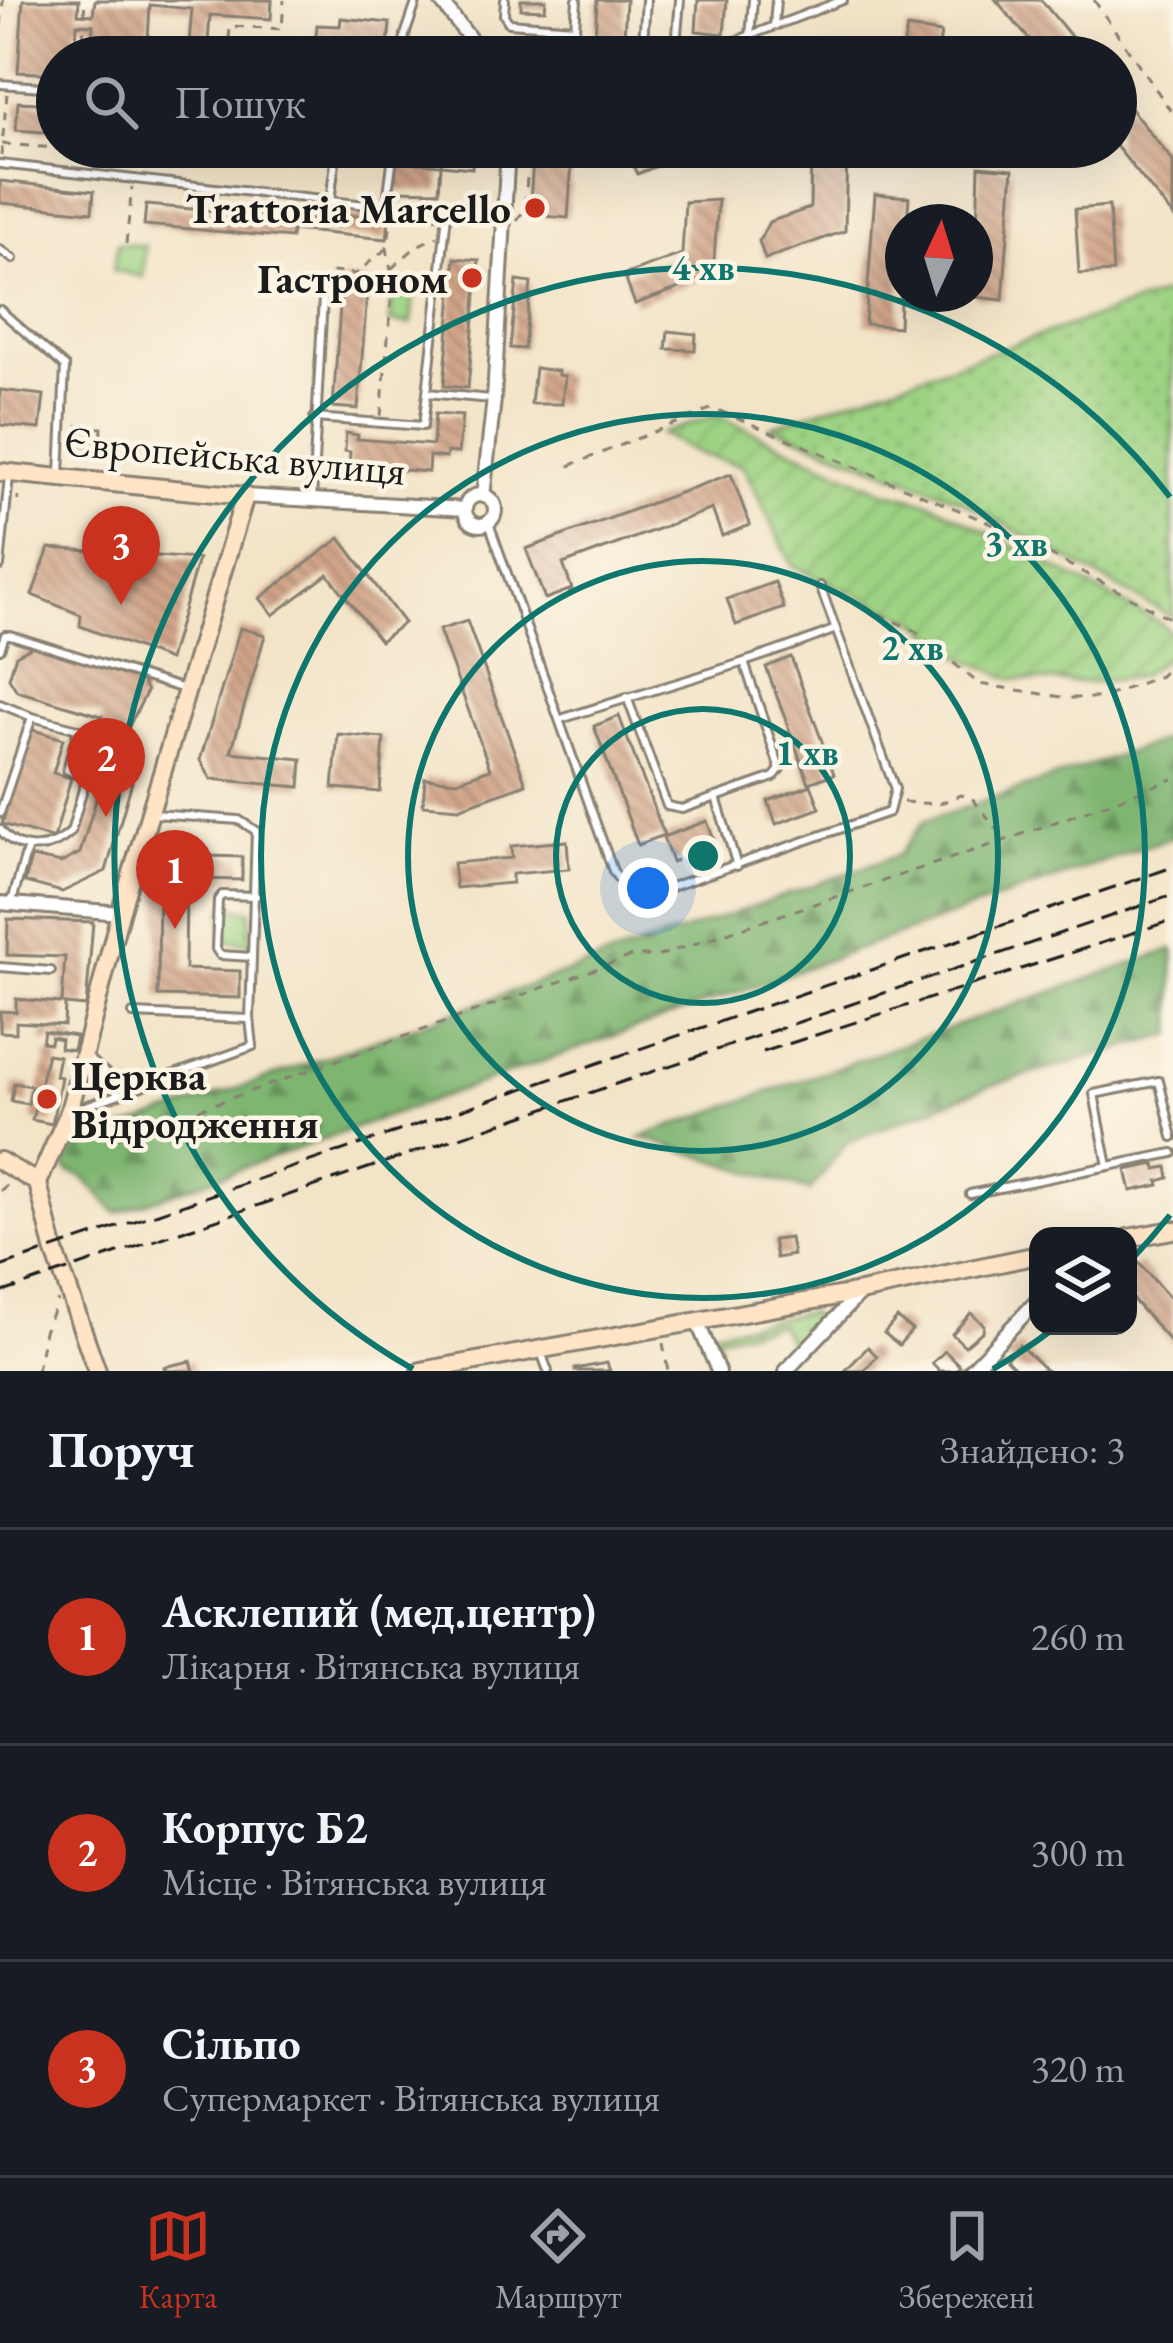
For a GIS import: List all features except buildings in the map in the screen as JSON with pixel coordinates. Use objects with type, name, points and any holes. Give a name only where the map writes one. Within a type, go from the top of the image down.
[{"type":"street","points":[[440,0],[468,36]]},
{"type":"street","points":[[483,496],[508,227],[508,168]]},
{"type":"street","name":"Європейська вулиця","points":[[5,472],[245,496],[465,509],[475,525],[489,523]]},
{"type":"street","points":[[97,1371],[50,1236],[38,1183],[67,1119],[120,913],[245,496]]},
{"type":"street","points":[[465,509],[470,500],[483,496]]},
{"type":"street","points":[[483,496],[495,505],[489,523]]},
{"type":"street","points":[[5,903],[120,913]]},
{"type":"street","points":[[0,1161],[38,1183]]},
{"type":"street","points":[[1137,1236],[1173,1230]]},
{"type":"street","points":[[421,1371],[1029,1257]]},
{"type":"street","points":[[786,1371],[860,1292]]},
{"type":"street","points":[[970,1371],[1029,1309]]},
{"type":"street","points":[[697,1321],[718,1371]]},
{"type":"lane","points":[[405,36],[417,0]]},
{"type":"lane","points":[[505,0],[508,23],[574,28]]},
{"type":"lane","points":[[573,36],[577,0]]},
{"type":"lane","points":[[643,36],[646,0]]},
{"type":"lane","points":[[677,36],[680,0]]},
{"type":"lane","points":[[750,36],[753,0]]},
{"type":"lane","points":[[774,28],[776,0]]},
{"type":"lane","points":[[753,36],[843,0]]},
{"type":"lane","points":[[4,84],[36,86]]},
{"type":"lane","points":[[0,164],[447,214],[508,227]]},
{"type":"lane","points":[[330,202],[334,168]]},
{"type":"lane","points":[[390,209],[393,168]]},
{"type":"lane","points":[[314,418],[423,426],[447,214]]},
{"type":"lane","points":[[0,250],[13,259]]},
{"type":"lane","points":[[312,500],[322,298]]},
{"type":"lane","points":[[0,310],[65,368],[59,478]]},
{"type":"lane","points":[[427,393],[494,399]]},
{"type":"lane","points":[[0,566],[5,472]]},
{"type":"lane","points":[[489,523],[621,885],[636,892],[653,893],[880,818],[895,801],[895,789],[820,586]]},
{"type":"lane","points":[[561,719],[745,665],[836,629]]},
{"type":"lane","points":[[0,650],[5,635],[10,634],[187,690]]},
{"type":"lane","points":[[627,698],[667,806],[682,809],[774,776],[780,769],[745,665]]},
{"type":"lane","points":[[0,704],[78,730],[67,770],[86,778],[71,832],[47,848],[27,848],[0,829]]},
{"type":"lane","points":[[0,813],[32,717]]},
{"type":"lane","points":[[716,797],[737,866]]},
{"type":"lane","points":[[67,1119],[117,1094],[254,1046],[250,1019],[257,839],[250,825],[239,820],[151,814]]},
{"type":"lane","points":[[5,903],[27,848]]},
{"type":"lane","points":[[253,957],[220,955],[216,949],[218,900],[256,896]]},
{"type":"lane","points":[[0,967],[51,971]]},
{"type":"lane","points":[[133,1014],[250,1019]]},
{"type":"lane","points":[[86,1047],[97,1070],[110,1074],[117,1084],[117,1094]]},
{"type":"lane","points":[[1108,1166],[1094,1094],[1159,1081],[1173,1138]]},
{"type":"lane","points":[[970,1194],[1173,1153]]},
{"type":"lane","points":[[540,1348],[548,1371]]},
{"type":"path","points":[[0,43],[3,0]]},
{"type":"path","points":[[84,15],[85,0]]},
{"type":"path","points":[[229,36],[230,26],[282,29],[284,0]]},
{"type":"path","points":[[1094,0],[1119,36]]},
{"type":"path","points":[[83,36],[84,24]]},
{"type":"path","points":[[1137,62],[1173,114]]},
{"type":"path","points":[[0,164],[4,84]]},
{"type":"path","points":[[2,144],[36,147]]},
{"type":"path","points":[[508,227],[524,210],[528,168]]},
{"type":"path","points":[[125,244],[133,179]]},
{"type":"path","points":[[380,423],[393,282],[390,209]]},
{"type":"path","points":[[391,270],[417,247],[445,232]]},
{"type":"path","points":[[322,298],[333,272],[355,274],[388,248]]},
{"type":"path","points":[[393,282],[439,286]]},
{"type":"path","points":[[569,466],[713,408],[990,523],[1173,620]]},
{"type":"path","points":[[820,586],[915,631],[979,684],[1068,698],[1102,698],[1160,676],[1173,663]]},
{"type":"path","points":[[67,1119],[121,1136],[632,956],[658,956],[1173,779]]},
{"type":"path","points":[[895,801],[939,804],[960,795],[971,797],[1006,840]]},
{"type":"path","points":[[37,1371],[52,1307],[68,1293]]},
{"type":"path","points":[[661,1336],[668,1371]]},
{"type":"green space","points":[[118,243],[145,246],[143,277],[113,270]]},
{"type":"green space","points":[[394,285],[414,287],[411,324],[390,322]]},
{"type":"green space","points":[[1173,291],[1173,618],[959,499],[771,426]]},
{"type":"green space","points":[[716,415],[886,492],[932,503],[1162,624],[1172,635],[1171,654],[1140,676],[1093,683],[1011,679],[959,656],[918,622],[793,566],[743,466],[699,454],[661,434]]},
{"type":"green space","points":[[1173,737],[1173,837],[116,1213],[82,1176],[68,1172],[59,1153],[72,1114],[88,1111],[100,1137],[899,855],[923,822]]},
{"type":"green space","points":[[225,907],[251,910],[250,944],[224,940]]},
{"type":"green space","points":[[1173,949],[1173,1034],[986,1087],[847,1142],[810,1191],[641,1137]]},
{"type":"green space","points":[[809,1312],[819,1323],[794,1352],[779,1324],[716,1337],[720,1347],[708,1332]]},
{"type":"railway","points":[[0,1267],[1173,867]]},
{"type":"railway","points":[[0,1293],[1173,895]]},
{"type":"railway","points":[[763,1052],[1173,920]]},
{"type":"place","name":"Trattoria Marcello","points":[[535,208]]},
{"type":"place","name":"Гастроном","points":[[472,278]]},
{"type":"place","name":"Сільпо","points":[[121,605]]},
{"type":"place","name":"Корпус Б2","points":[[106,817]]},
{"type":"place","name":"Асклепий (мед.центр)","points":[[175,929]]},
{"type":"place","name":"Церква Відродження","points":[[47,1099]]}]
